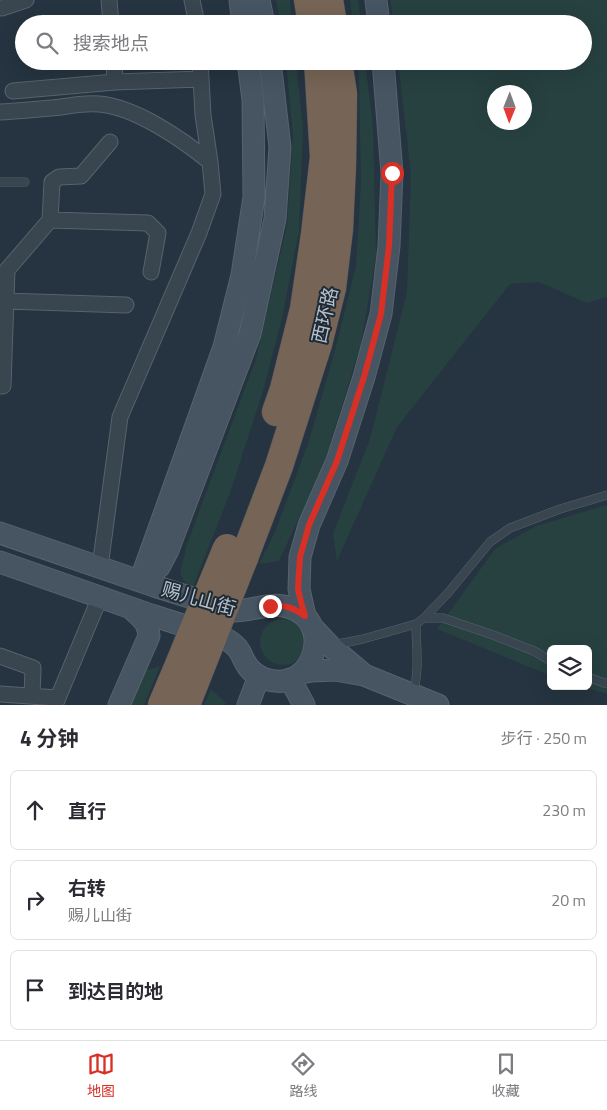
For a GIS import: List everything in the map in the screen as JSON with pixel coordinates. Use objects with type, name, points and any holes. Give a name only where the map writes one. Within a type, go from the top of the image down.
[{"type":"highway","points":[[308,0],[310,15]]},
{"type":"highway","points":[[330,0],[332,15]]},
{"type":"highway","name":"西环路","points":[[236,553],[255,476],[284,389],[304,309],[324,157],[319,70]]},
{"type":"highway","name":"西环路","points":[[236,553],[279,466],[318,344],[332,288],[339,229],[342,166],[342,94],[339,70]]},
{"type":"highway","points":[[162,705],[186,686],[236,553]]},
{"type":"main road","points":[[240,0],[242,15]]},
{"type":"main road","points":[[259,0],[262,15]]},
{"type":"main road","points":[[376,0],[378,15]]},
{"type":"main road","points":[[140,581],[224,347],[242,276],[254,197],[253,100],[249,70]]},
{"type":"main road","points":[[140,581],[158,567],[168,550],[250,334],[275,219],[280,147],[271,70]]},
{"type":"main road","points":[[296,676],[310,664],[315,652],[316,639],[308,622],[298,589],[300,557],[309,525],[337,461],[364,377],[381,314],[389,246],[392,173],[384,70]]},
{"type":"main road","name":"赐儿山街","points":[[0,533],[234,611],[282,605],[294,609],[308,622]]},
{"type":"main road","name":"赐儿山街","points":[[0,562],[226,639],[235,645],[246,664],[259,676]]},
{"type":"main road","points":[[119,705],[149,636],[145,622],[131,608]]},
{"type":"main road","points":[[308,622],[329,645],[364,675]]},
{"type":"main road","points":[[248,705],[259,676],[278,681],[312,671],[335,670],[364,675],[438,705]]},
{"type":"main road","points":[[296,676],[304,705]]},
{"type":"street","points":[[2,8],[26,0]]},
{"type":"street","points":[[109,0],[110,15]]},
{"type":"street","points":[[192,0],[195,15]]},
{"type":"street","points":[[114,70],[114,82]]},
{"type":"street","points":[[100,567],[120,417],[199,233],[213,194],[203,115],[201,70]]},
{"type":"street","points":[[13,91],[114,82],[201,78]]},
{"type":"street","points":[[0,112],[98,104],[117,107],[143,118],[191,147],[210,162]]},
{"type":"street","points":[[0,386],[3,386],[4,311],[7,270],[50,220],[52,182],[59,176],[81,176],[110,142]]},
{"type":"street","points":[[50,220],[148,223],[158,233],[151,272]]},
{"type":"street","points":[[4,311],[126,305]]},
{"type":"street","points":[[0,694],[32,696],[57,701],[100,597]]},
{"type":"street","points":[[0,656],[34,668],[32,696]]},
{"type":"lane","points":[[0,182],[24,182]]},
{"type":"lane","points":[[329,645],[363,639],[416,624],[448,593],[490,542],[510,528],[560,509],[607,495]]},
{"type":"lane","points":[[424,618],[443,618],[493,635],[547,658]]},
{"type":"lane","points":[[413,695],[417,673],[416,624]]},
{"type":"lane","points":[[592,678],[607,683]]},
{"type":"green space","points":[[276,0],[290,0],[291,15],[279,15]]},
{"type":"green space","points":[[350,0],[358,0],[360,15],[352,15]]},
{"type":"green space","points":[[390,0],[607,0],[607,297],[587,303],[539,282],[510,284],[397,427],[337,561],[333,533],[370,439],[407,292],[411,174],[399,70],[592,70],[592,15],[392,15]]},
{"type":"green space","points":[[287,70],[297,70],[303,128],[299,231],[282,318],[263,391],[230,493],[191,592],[180,574],[187,544],[256,359],[287,225],[293,135]]},
{"type":"green space","points":[[358,70],[366,70],[373,127],[376,256],[361,344],[323,466],[279,561],[259,564],[275,532],[309,441],[337,343],[356,266],[361,182]]},
{"type":"green space","points":[[607,505],[607,694],[592,690],[592,645],[547,645],[547,674],[437,629],[495,549],[536,526]]},
{"type":"green space","points":[[283,619],[296,623],[302,629],[306,642],[302,655],[296,661],[283,665],[270,661],[264,655],[260,642],[264,629],[270,623]]},
{"type":"green space","points":[[160,666],[144,705],[128,705],[142,672]]},
{"type":"green space","points":[[211,689],[226,703],[225,705],[204,705]]},
{"type":"route","points":[[270,606],[282,605],[294,609],[305,616],[298,589],[300,557],[309,525],[337,461],[364,377],[381,314],[389,246],[392,173]]}]
